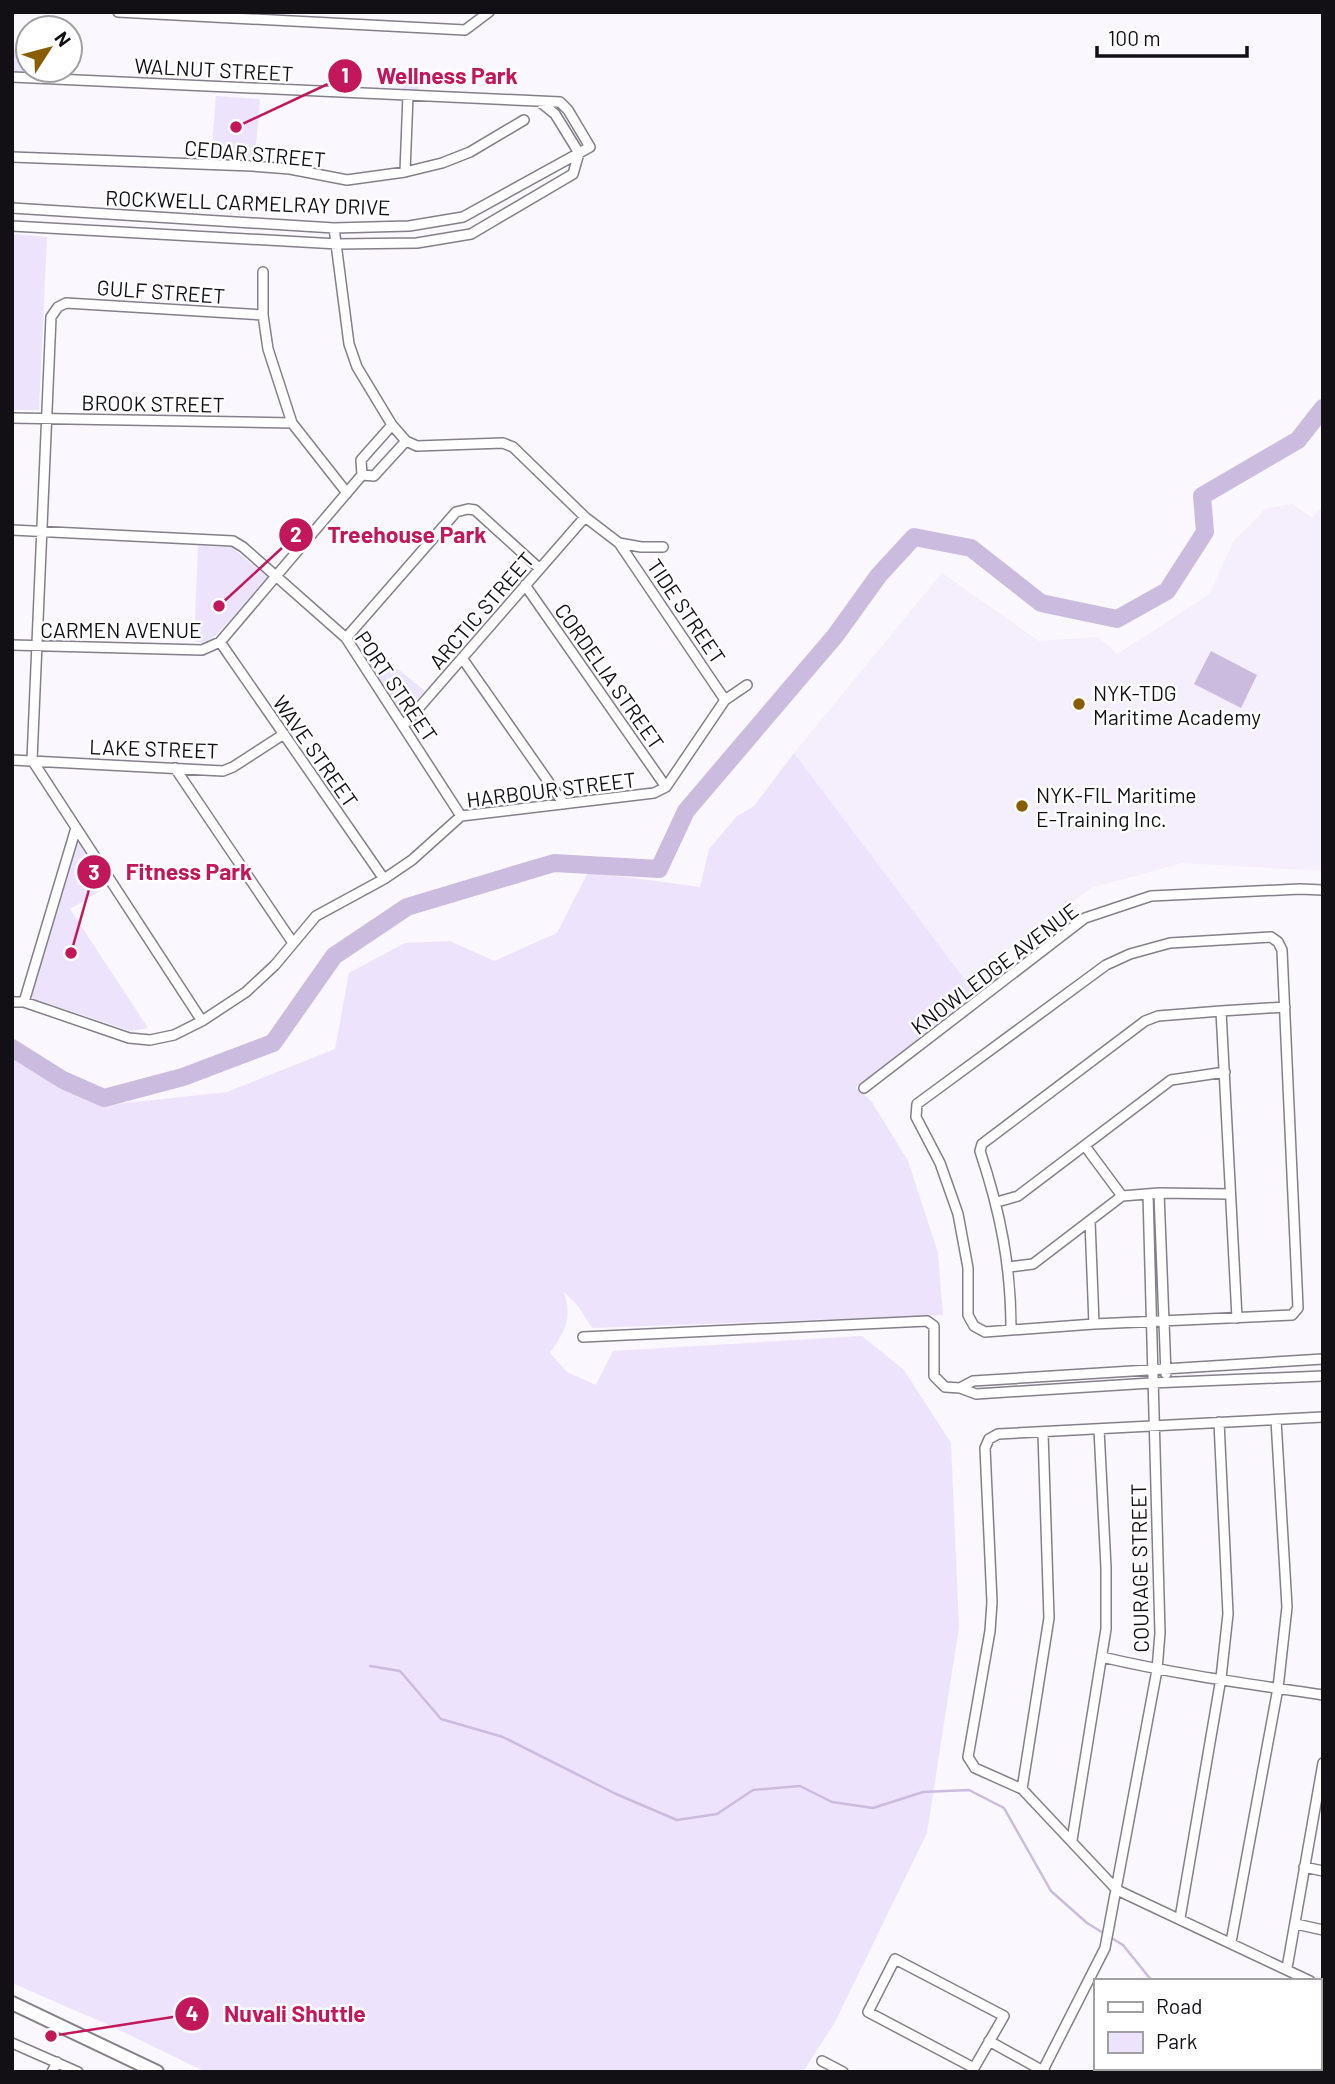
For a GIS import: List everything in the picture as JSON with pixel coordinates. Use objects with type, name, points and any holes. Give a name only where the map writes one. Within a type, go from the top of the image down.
[{"type":"street","points":[[118,12],[321,17],[466,30],[489,12]]},
{"type":"street","points":[[12,87],[13,77]]},
{"type":"street","name":"WALNUT STREET","points":[[13,77],[560,102],[568,110],[590,147],[579,153]]},
{"type":"street","points":[[405,172],[408,95]]},
{"type":"street","points":[[539,101],[555,114],[579,153]]},
{"type":"street","name":"CEDAR STREET","points":[[12,157],[252,166],[289,169],[347,180],[405,172],[442,163],[470,152],[524,120]]},
{"type":"street","name":"ROCKWELL CARMELRAY DRIVE","points":[[12,208],[334,228],[409,226],[463,217],[579,153]]},
{"type":"street","name":"ROCKWELL CARMELRAY DRIVE","points":[[12,226],[338,244],[417,243],[471,234],[573,174],[579,153]]},
{"type":"street","points":[[334,228],[349,344],[357,367],[392,425],[406,441],[417,446],[490,442],[513,447],[585,517],[619,543],[663,547]]},
{"type":"street","points":[[263,272],[263,315],[274,369],[292,423],[347,493]]},
{"type":"street","name":"GULF STREET","points":[[46,418],[51,317],[58,307],[66,303],[263,315]]},
{"type":"street","name":"BROOK STREET","points":[[12,418],[292,423]]},
{"type":"street","points":[[46,418],[32,761],[202,1021]]},
{"type":"street","name":"CARMEN AVENUE","points":[[12,645],[202,650],[220,642],[362,475],[361,460],[392,425]]},
{"type":"street","name":"CARMEN AVENUE","points":[[362,475],[374,475],[406,441]]},
{"type":"street","points":[[346,638],[456,512],[475,510],[540,569]]},
{"type":"street","name":"ARCTIC STREET","points":[[403,726],[585,517]]},
{"type":"street","name":"PORT STREET","points":[[12,530],[233,541],[346,638],[461,816]]},
{"type":"street","name":"TIDE STREET","points":[[619,543],[725,700]]},
{"type":"street","name":"CORDELIA STREET","points":[[526,585],[666,787]]},
{"type":"street","name":"WAVE STREET","points":[[220,642],[384,879]]},
{"type":"street","points":[[462,658],[564,804]]},
{"type":"street","name":"HARBOUR STREET","points":[[12,1002],[24,1002],[129,1038],[149,1041],[174,1035],[202,1021],[246,992],[275,965],[316,916],[384,879],[426,850],[461,816],[654,793],[666,787],[725,700],[747,685]]},
{"type":"street","name":"LAKE STREET","points":[[12,760],[223,771],[284,734]]},
{"type":"street","points":[[175,768],[293,943]]},
{"type":"street","points":[[24,1002],[76,828]]},
{"type":"street","name":"KNOWLEDGE AVENUE","points":[[864,1088],[1085,918],[1151,896],[1300,888],[1323,890]]},
{"type":"street","points":[[1272,937],[1282,950],[1285,1007],[1298,1308],[1292,1315],[985,1332],[975,1326],[968,1315],[968,1268],[958,1214],[940,1163],[916,1116],[917,1104],[1106,965],[1152,946],[1272,937]]},
{"type":"street","points":[[1011,1329],[1009,1267],[997,1202],[980,1151],[982,1144],[1145,1021],[1158,1016],[1285,1007]]},
{"type":"street","points":[[1221,1011],[1237,1318]]},
{"type":"street","points":[[997,1202],[1018,1196],[1171,1080],[1225,1072]]},
{"type":"street","points":[[1085,1146],[1122,1196]]},
{"type":"street","points":[[1009,1267],[1034,1264],[1122,1196],[1159,1193],[1230,1194]]},
{"type":"street","points":[[1159,1193],[1166,1382]]},
{"type":"street","name":"COURAGE STREET","points":[[1043,2071],[1105,1948],[1113,1917],[1157,1670],[1160,1633],[1155,1371],[1150,1322],[1148,1194]]},
{"type":"street","points":[[1090,1221],[1094,1324]]},
{"type":"street","points":[[583,1337],[927,1321],[933,1326],[934,1376],[945,1387],[960,1388],[976,1394],[1166,1382],[1323,1376]]},
{"type":"street","points":[[960,1388],[973,1381],[1323,1359]]},
{"type":"street","points":[[1306,1979],[1117,1890],[1022,1789],[975,1768],[968,1757],[992,1609],[985,1448],[989,1439],[998,1434],[1323,1417]]},
{"type":"street","points":[[1231,1942],[1278,1688],[1286,1607],[1276,1420]]},
{"type":"street","points":[[1180,1918],[1222,1678],[1228,1614],[1219,1422]]},
{"type":"street","points":[[1072,1840],[1102,1657],[1107,1607],[1100,1429]]},
{"type":"street","points":[[1022,1789],[1049,1618],[1043,1433]]},
{"type":"street","points":[[1102,1657],[1157,1670],[1323,1695]]},
{"type":"street","points":[[1287,1968],[1304,1867],[1319,1811],[1323,1763]]},
{"type":"street","points":[[1304,1867],[1323,1871]]},
{"type":"street","points":[[1296,1924],[1323,1930]]},
{"type":"street","points":[[895,1959],[1004,2016],[989,2041],[974,2068],[868,2012],[895,1959]]},
{"type":"street","points":[[12,2003],[153,2071]]},
{"type":"street","points":[[989,2041],[1043,2071]]},
{"type":"street","points":[[13,2045],[78,2072]]},
{"type":"street","points":[[822,2061],[843,2072]]},
{"type":"street","points":[[52,2072],[57,2062]]},
{"type":"shaded area","name":"NYK-TDG Maritime Academy","points":[[1293,504],[1312,518],[1323,505],[1323,871],[1182,863],[1091,888],[966,981],[794,753],[942,573],[1039,641],[1098,637],[1117,654],[1209,595],[1234,541],[1265,509]]},
{"type":"shaded area","points":[[1211,651],[1257,675],[1241,708],[1194,684]]},
{"type":"green space","points":[[12,49],[14,71],[12,71]]},
{"type":"green space","points":[[403,74],[419,75],[418,93],[402,93]]},
{"type":"green space","points":[[216,96],[260,99],[255,157],[211,156]]},
{"type":"green space","points":[[12,234],[47,237],[39,410],[12,410]]},
{"type":"green space","points":[[198,546],[231,547],[269,578],[217,634],[204,644],[194,641]]},
{"type":"green space","points":[[394,666],[425,691],[402,715],[379,678]]},
{"type":"green space","points":[[794,753],[966,981],[973,996],[856,1087],[872,1102],[908,1161],[938,1253],[943,1315],[592,1328],[578,1306],[564,1292],[566,1324],[550,1353],[567,1372],[596,1385],[613,1351],[862,1336],[904,1370],[951,1443],[959,1627],[927,1833],[835,2022],[803,2072],[206,2072],[111,2026],[12,1983],[12,1048],[63,1080],[116,1104],[227,1092],[335,1049],[349,973],[405,943],[450,941],[494,961],[557,933],[588,872],[700,887],[709,849],[737,816],[754,806]]},
{"type":"green space","points":[[77,835],[110,885],[70,909],[148,1028],[131,1031],[31,998]]},
{"type":"waterway","points":[[12,1048],[63,1080],[104,1098],[183,1077],[273,1043],[334,956],[407,907],[554,863],[659,869],[686,811],[835,636],[879,575],[914,537],[971,548],[1041,603],[1117,619],[1167,591],[1205,532],[1202,496],[1298,440],[1323,408]]},
{"type":"waterway","points":[[370,1666],[400,1671],[441,1719],[503,1737],[616,1794],[677,1820],[717,1814],[753,1790],[800,1786],[832,1802],[873,1808],[923,1792],[969,1790],[1004,1808],[1051,1891],[1087,1923],[1105,1934]]},
{"type":"waterway","points":[[1110,1937],[1123,1945],[1150,1979]]},
{"type":"place","name":"Wellness Park","points":[[236,127]]},
{"type":"place","name":"Treehouse Park","points":[[219,606]]},
{"type":"place","name":"NYK-TDG Maritime Academy","points":[[1079,704]]},
{"type":"place","name":"NYK-FIL Maritime E-Training Inc.","points":[[1022,806]]},
{"type":"place","name":"Fitness Park","points":[[71,953]]},
{"type":"place","name":"Nuvali Shuttle","points":[[51,2036]]}]
